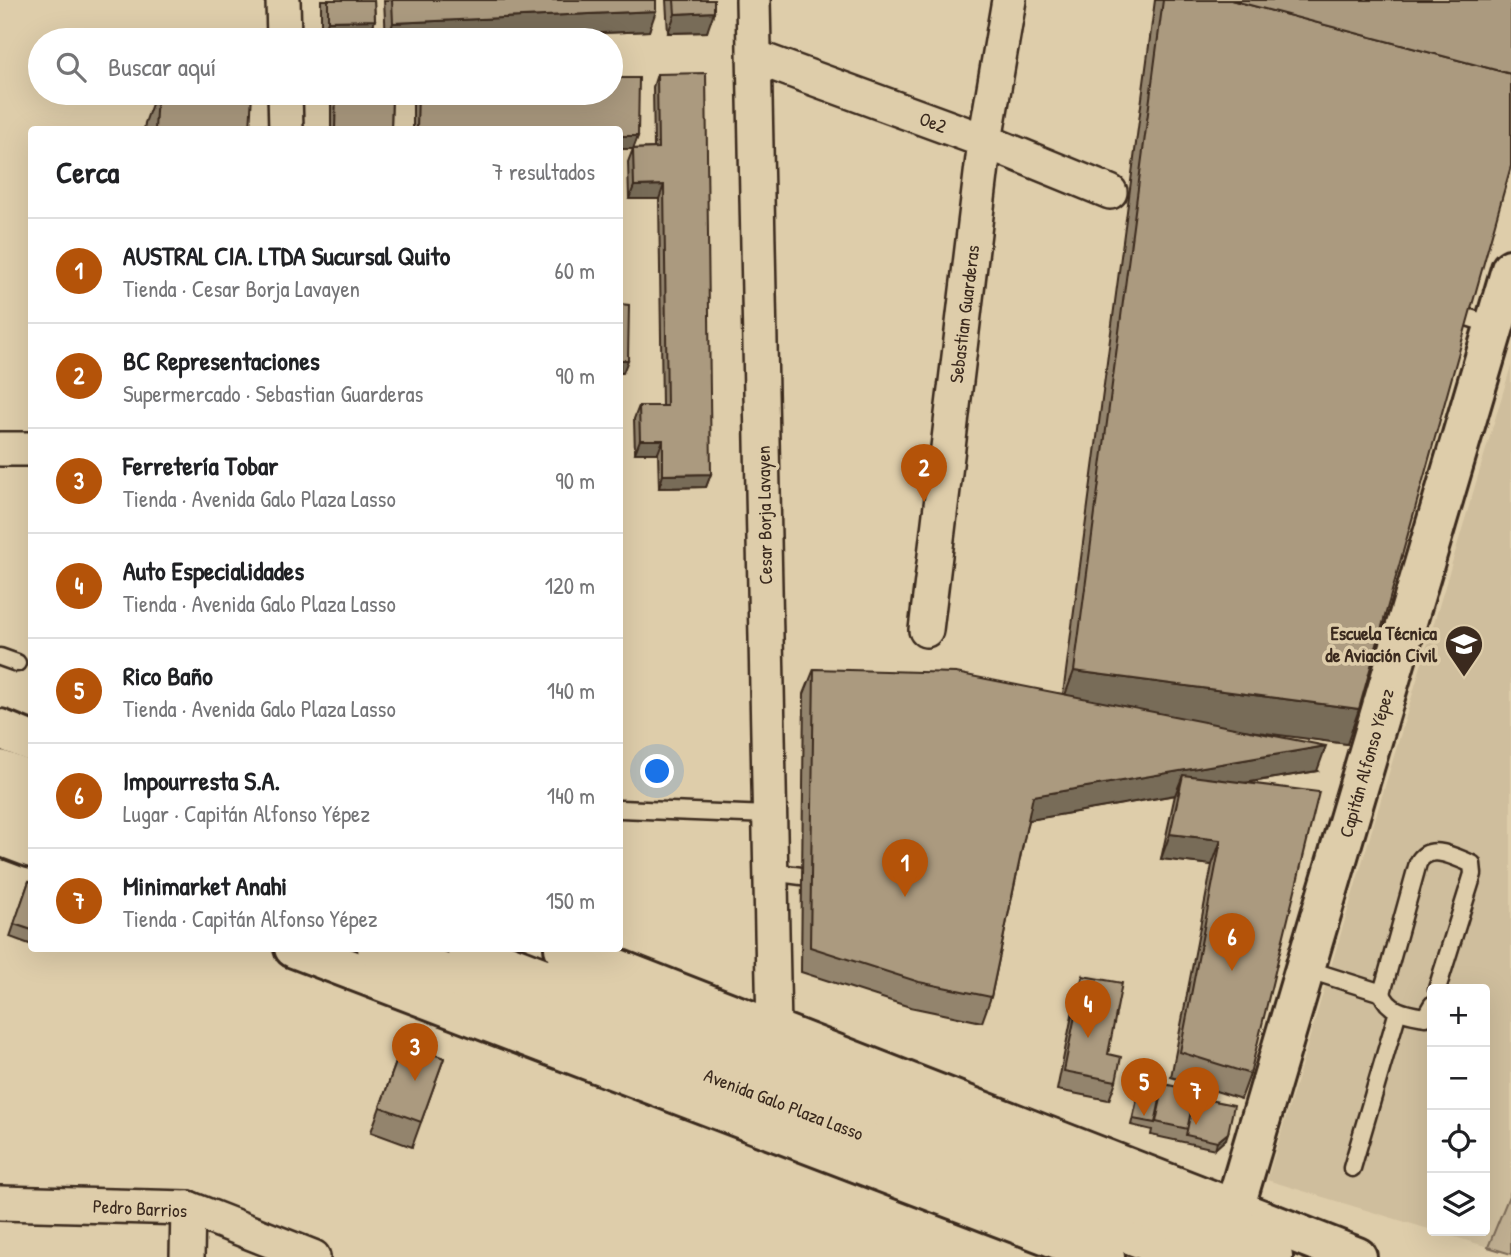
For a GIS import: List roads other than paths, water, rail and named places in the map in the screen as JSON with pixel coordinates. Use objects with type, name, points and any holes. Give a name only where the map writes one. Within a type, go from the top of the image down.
[{"type":"main road","name":"Capitán Alfonso Yépez","points":[[1227,1235],[1500,295]]},
{"type":"main road","points":[[0,729],[28,740]]},
{"type":"main road","points":[[0,770],[28,780]]},
{"type":"main road","points":[[0,800],[28,810]]},
{"type":"main road","points":[[0,836],[28,846]]},
{"type":"main road","name":"Avenida Galo Plaza Lasso","points":[[305,952],[1105,1257]]},
{"type":"main road","name":"Avenida Galo Plaza Lasso","points":[[388,952],[1190,1257]]},
{"type":"main road","name":"Avenida Galo Plaza Lasso","points":[[477,952],[1227,1235],[1357,1257]]},
{"type":"main road","name":"Avenida Galo Plaza Lasso","points":[[574,952],[774,1030],[1273,1257]]},
{"type":"street","points":[[283,0],[284,28]]},
{"type":"street","name":"Cesar Borja Lavayen","points":[[753,0],[774,1030]]},
{"type":"street","name":"Sebastian Guarderas","points":[[926,629],[985,141],[1009,0]]},
{"type":"street","name":"Oe2","points":[[755,57],[985,141],[1110,192]]},
{"type":"street","points":[[285,105],[286,126]]},
{"type":"street","points":[[0,450],[28,449]]},
{"type":"street","name":"Pedro Barrios","points":[[0,1203],[188,1208],[313,1257]]},
{"type":"street","points":[[187,1257],[188,1208]]},
{"type":"lane","points":[[1438,307],[1500,295]]},
{"type":"lane","points":[[0,657],[18,663]]},
{"type":"lane","points":[[623,809],[769,815]]},
{"type":"lane","points":[[1427,1014],[1425,1017],[1398,1011],[1385,1001],[1382,993],[1418,863],[1422,856],[1431,851],[1472,864],[1473,874],[1439,984]]},
{"type":"lane","points":[[771,872],[836,881]]},
{"type":"lane","points":[[1306,969],[1382,993]]},
{"type":"lane","points":[[1352,1168],[1398,1011]]},
{"type":"place","name":"BC Representaciones","points":[[924,502]]},
{"type":"place","name":"Escuela Técnica de Aviación Civil","points":[[1464,678]]},
{"type":"place","name":"AUSTRAL CIA. LTDA Sucursal Quito","points":[[905,897]]},
{"type":"place","name":"Impourresta S.A.","points":[[1232,971]]},
{"type":"place","name":"Auto Especialidades","points":[[1088,1038]]},
{"type":"place","name":"Ferretería Tobar","points":[[415,1081]]},
{"type":"place","name":"Rico Baño","points":[[1144,1116]]},
{"type":"place","name":"Minimarket Anahi","points":[[1196,1125]]}]
